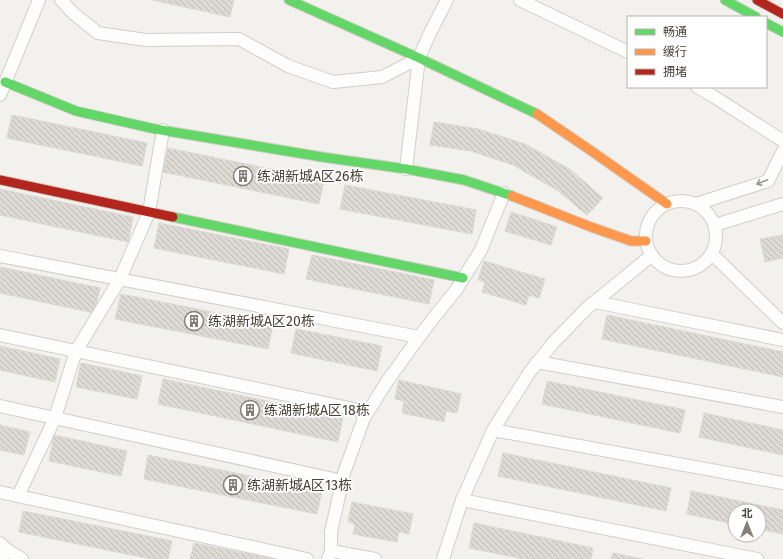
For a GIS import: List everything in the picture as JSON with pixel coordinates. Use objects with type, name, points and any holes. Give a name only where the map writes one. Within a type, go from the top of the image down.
[{"type":"street","points":[[0,95],[39,0]]},
{"type":"street","points":[[61,0],[98,33],[146,40],[239,39],[288,66],[334,82],[382,76],[419,58]]},
{"type":"street","points":[[289,0],[419,58],[535,113],[667,204]]},
{"type":"street","points":[[406,169],[419,58],[447,0]]},
{"type":"street","points":[[520,0],[627,52]]},
{"type":"street","points":[[725,0],[754,16]]},
{"type":"street","points":[[757,0],[783,14]]},
{"type":"street","points":[[767,24],[783,32]]},
{"type":"street","points":[[5,82],[76,111],[163,130],[322,157],[406,169],[464,180],[504,193],[631,241],[646,241]]},
{"type":"street","points":[[699,88],[783,141]]},
{"type":"street","points":[[18,496],[55,418],[76,351],[120,279],[149,212],[163,130]]},
{"type":"street","points":[[696,204],[768,181],[783,151]]},
{"type":"street","points":[[0,180],[463,278]]},
{"type":"street","points":[[375,559],[330,555],[331,532],[344,473],[364,418],[388,380],[456,290],[481,250],[504,193]]},
{"type":"street","points":[[682,201],[696,204],[708,213],[715,225],[716,240],[712,254],[702,265],[689,270],[675,270],[661,265],[652,254],[646,241],[650,219],[658,210],[667,204],[682,201]]},
{"type":"street","points":[[715,225],[783,204]]},
{"type":"street","points":[[443,559],[462,500],[492,430],[529,373],[553,344],[587,308],[652,254]]},
{"type":"street","points":[[712,254],[783,323]]},
{"type":"street","points":[[0,256],[419,337]]},
{"type":"street","points":[[595,302],[783,340]]},
{"type":"street","points":[[0,335],[368,412]]},
{"type":"street","points":[[537,362],[783,406]]},
{"type":"street","points":[[0,406],[342,481]]},
{"type":"street","points":[[492,430],[783,483]]},
{"type":"street","points":[[0,492],[308,559]]},
{"type":"street","points":[[462,500],[757,559]]},
{"type":"street","points":[[3,550],[22,559]]},
{"type":"building","points":[[152,0],[234,0],[230,17]]},
{"type":"building","points":[[12,115],[147,143],[142,166],[7,138]]},
{"type":"building","points":[[434,122],[478,129],[525,144],[571,170],[603,198],[587,215],[557,190],[513,165],[471,151],[430,145]]},
{"type":"building","name":"练湖新城A区26栋","points":[[168,148],[324,180],[319,204],[163,172]]},
{"type":"building","points":[[345,185],[476,210],[472,234],[340,209]]},
{"type":"building","points":[[0,189],[133,217],[128,242],[0,215]]},
{"type":"building","points":[[511,212],[557,227],[551,245],[505,231]]},
{"type":"building","points":[[159,223],[289,249],[284,274],[154,248]]},
{"type":"building","points":[[783,235],[783,258],[765,262],[760,239]]},
{"type":"building","points":[[312,255],[434,280],[429,304],[306,279]]},
{"type":"building","points":[[484,261],[545,279],[539,298],[529,295],[526,305],[482,292],[485,282],[478,280]]},
{"type":"building","points":[[0,267],[100,288],[94,313],[0,293]]},
{"type":"building","name":"练湖新城A区20栋","points":[[121,294],[273,324],[268,349],[115,319]]},
{"type":"building","points":[[607,315],[783,352],[783,377],[602,339]]},
{"type":"building","points":[[296,329],[382,346],[377,371],[291,353]]},
{"type":"building","points":[[0,346],[60,359],[55,382],[0,370]]},
{"type":"building","points":[[81,363],[142,376],[137,399],[76,387]]},
{"type":"building","name":"练湖新城A区18栋","points":[[163,379],[343,417],[338,442],[158,404]]},
{"type":"building","points":[[399,380],[461,394],[457,413],[446,411],[444,422],[402,413],[404,401],[395,399]]},
{"type":"building","points":[[547,381],[685,410],[680,433],[542,404]]},
{"type":"building","points":[[704,413],[783,430],[783,455],[699,437]]},
{"type":"building","points":[[0,425],[30,432],[24,455],[0,450]]},
{"type":"building","points":[[54,435],[127,451],[121,476],[49,461]]},
{"type":"building","points":[[503,453],[671,488],[666,511],[498,476]]},
{"type":"building","name":"练湖新城A区13栋","points":[[148,455],[322,491],[317,514],[144,479]]},
{"type":"building","points":[[691,491],[749,503],[727,503],[727,522],[687,514]]},
{"type":"building","points":[[352,502],[413,514],[409,534],[399,532],[397,542],[353,534],[355,524],[348,522]]},
{"type":"building","points":[[767,507],[783,510],[783,534],[767,531]]},
{"type":"building","points":[[23,511],[172,541],[168,559],[151,559],[19,532]]},
{"type":"building","points":[[474,523],[593,548],[591,559],[524,559],[469,548]]},
{"type":"building","points":[[194,543],[274,559],[190,559]]},
{"type":"building","points":[[613,553],[643,559],[611,559]]},
{"type":"traffic: fast","points":[[289,0],[419,58],[537,114]]},
{"type":"traffic: fast","points":[[725,0],[754,16]]},
{"type":"traffic: fast","points":[[767,24],[783,32]]},
{"type":"traffic: fast","points":[[5,82],[76,111],[155,129],[322,157],[406,169],[464,180],[512,196]]},
{"type":"traffic: fast","points":[[173,217],[463,278]]},
{"type":"traffic: slow","points":[[537,114],[667,204]]},
{"type":"traffic: slow","points":[[512,196],[631,241],[646,241]]},
{"type":"traffic: jam","points":[[757,0],[783,14]]},
{"type":"traffic: jam","points":[[0,180],[173,217]]},
{"type":"place","name":"练湖新城A区26栋","points":[[243,176]]},
{"type":"place","name":"练湖新城A区20栋","points":[[194,321]]},
{"type":"place","name":"练湖新城A区18栋","points":[[250,410]]},
{"type":"place","name":"练湖新城A区13栋","points":[[233,485]]}]
